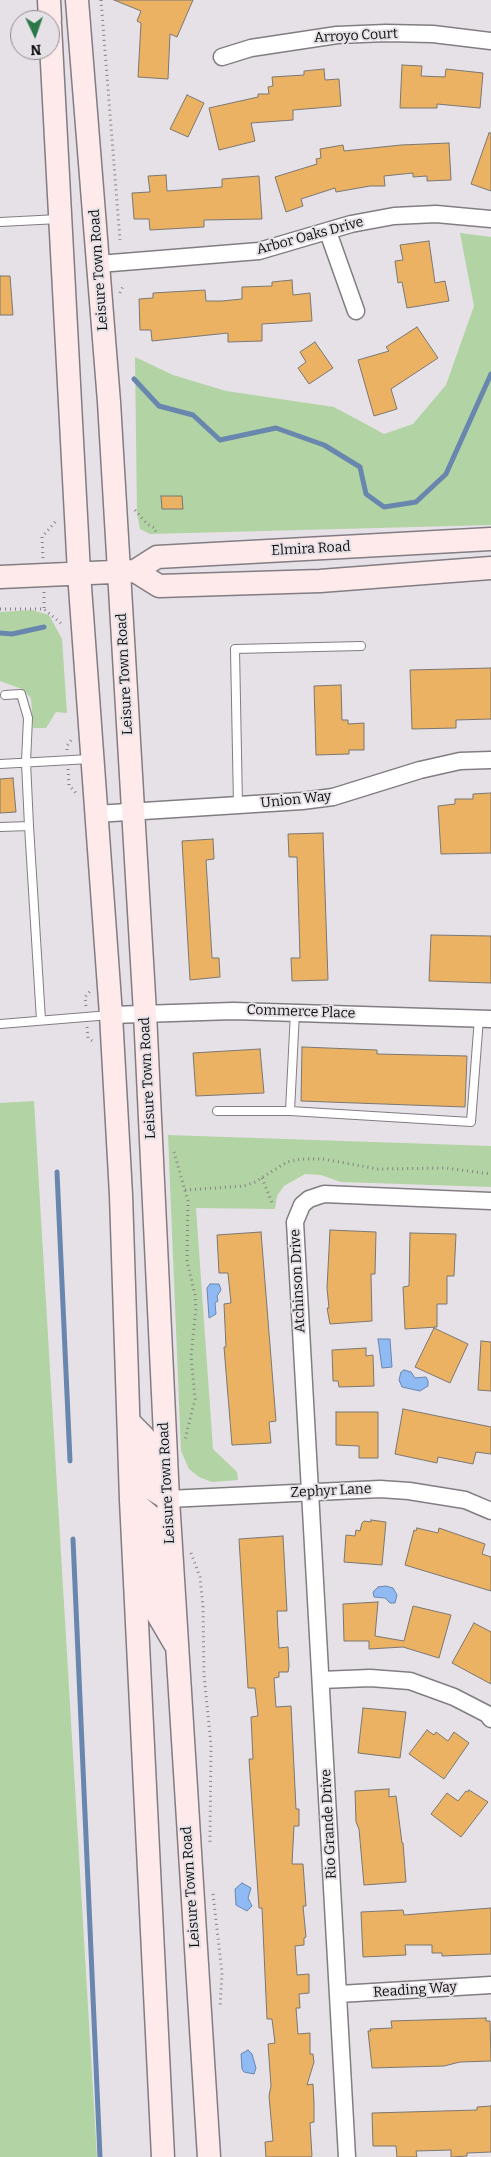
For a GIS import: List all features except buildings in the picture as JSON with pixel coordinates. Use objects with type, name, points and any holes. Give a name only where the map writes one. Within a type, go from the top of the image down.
[{"type":"main road","name":"Leisure Town Road","points":[[76,0],[127,572],[133,812],[145,1012],[168,1499],[208,2157]]},
{"type":"main road","points":[[52,60],[62,219],[79,573],[122,1196],[131,1500],[162,2157]]},
{"type":"main road","name":"Elmira Road","points":[[127,572],[157,557],[491,539]]},
{"type":"main road","points":[[0,577],[127,572],[159,586],[320,581],[491,568]]},
{"type":"main road","points":[[128,1421],[144,1437],[147,1486],[168,1499]]},
{"type":"main road","points":[[131,1500],[151,1517],[158,1616],[176,1647]]},
{"type":"street","name":"Arroyo Court","points":[[222,57],[251,48],[337,35],[423,34],[491,41]]},
{"type":"street","name":"Arbor Oaks Drive","points":[[99,264],[244,254],[274,248],[351,224],[394,216],[436,214],[491,219]]},
{"type":"street","points":[[328,232],[356,311]]},
{"type":"street","name":"Union Way","points":[[96,814],[302,801],[333,797],[444,764],[460,761],[491,760]]},
{"type":"street","name":"Commerce Place","points":[[111,1015],[145,1012],[233,1011],[485,1018]]},
{"type":"street","name":"Atchinson Drive","points":[[310,1492],[295,1230],[298,1210],[309,1199],[324,1194],[491,1201]]},
{"type":"street","name":"Zephyr Lane","points":[[168,1499],[380,1489],[410,1491],[465,1500],[491,1511]]},
{"type":"street","name":"Rio Grande Drive","points":[[310,1492],[347,2157]]},
{"type":"street","points":[[321,1680],[370,1678],[410,1681],[454,1696],[487,1714],[491,1719]]},
{"type":"street","name":"Reading Way","points":[[339,1994],[491,1985]]},
{"type":"lane","points":[[0,222],[62,219]]},
{"type":"lane","points":[[238,805],[235,650],[361,646]]},
{"type":"lane","points":[[5,695],[21,694],[28,718],[26,762],[28,826],[42,1020]]},
{"type":"lane","points":[[0,764],[92,759]]},
{"type":"lane","points":[[0,827],[28,826]]},
{"type":"lane","points":[[290,1111],[294,1012]]},
{"type":"lane","points":[[0,1024],[111,1015]]},
{"type":"lane","points":[[217,1111],[290,1111],[471,1122],[485,1018]]},
{"type":"path","points":[[101,0],[120,240]]},
{"type":"path","points":[[0,609],[44,609],[63,624],[65,633]]},
{"type":"path","points":[[72,729],[72,739],[67,746],[69,785],[76,793],[77,803]]},
{"type":"path","points":[[90,981],[91,991],[85,997],[88,1038],[96,1044]]},
{"type":"path","points":[[174,1152],[185,1190],[188,1211],[187,1261],[196,1308],[191,1356],[195,1399],[184,1443]]},
{"type":"path","points":[[185,1190],[244,1186],[262,1178],[287,1162],[302,1159],[323,1159],[378,1169],[446,1168],[491,1174]]},
{"type":"path","points":[[262,1178],[273,1205]]},
{"type":"path","points":[[190,1550],[200,1577],[203,1607],[204,1674],[211,1745],[210,1849]]},
{"type":"path","points":[[212,1888],[222,1973],[220,2009]]},
{"type":"green space","points":[[460,233],[491,237],[491,525],[150,534],[140,529],[137,513],[135,357],[173,375],[226,391],[334,407],[384,434],[413,424],[446,385],[474,306]]},
{"type":"green space","points":[[32,610],[49,615],[62,639],[67,713],[56,712],[46,728],[33,728],[31,698],[22,689],[0,681],[0,612]]},
{"type":"green space","points":[[34,1101],[97,2157],[0,2157],[0,1103]]},
{"type":"green space","points":[[168,1135],[491,1146],[491,1187],[341,1182],[321,1175],[305,1174],[284,1186],[277,1196],[275,1209],[196,1208],[213,1449],[237,1472],[238,1480],[212,1482],[199,1477],[189,1469],[181,1451]]},
{"type":"water","points":[[210,1284],[219,1284],[221,1290],[217,1296],[218,1301],[215,1303],[216,1314],[209,1318],[207,1288]]},
{"type":"water","points":[[378,1339],[390,1339],[392,1367],[382,1368]]},
{"type":"water","points":[[404,1370],[411,1372],[415,1378],[426,1377],[428,1386],[420,1391],[402,1387],[399,1380],[401,1372]]},
{"type":"water","points":[[386,1586],[393,1588],[397,1595],[395,1603],[390,1603],[385,1598],[374,1597],[373,1592],[378,1587]]},
{"type":"water","points":[[242,1883],[251,1888],[248,1898],[252,1906],[247,1911],[236,1905],[235,1889]]},
{"type":"water","points":[[248,2050],[252,2054],[256,2068],[254,2074],[244,2072],[242,2069],[241,2054]]},
{"type":"waterway","points":[[134,379],[159,406],[193,415],[220,440],[276,428],[324,445],[360,467],[366,494],[384,507],[416,502],[446,474],[491,374]]},
{"type":"waterway","points":[[0,633],[12,634],[44,627]]},
{"type":"waterway","points":[[57,1172],[70,1461]]},
{"type":"waterway","points":[[73,1539],[100,2157]]}]
